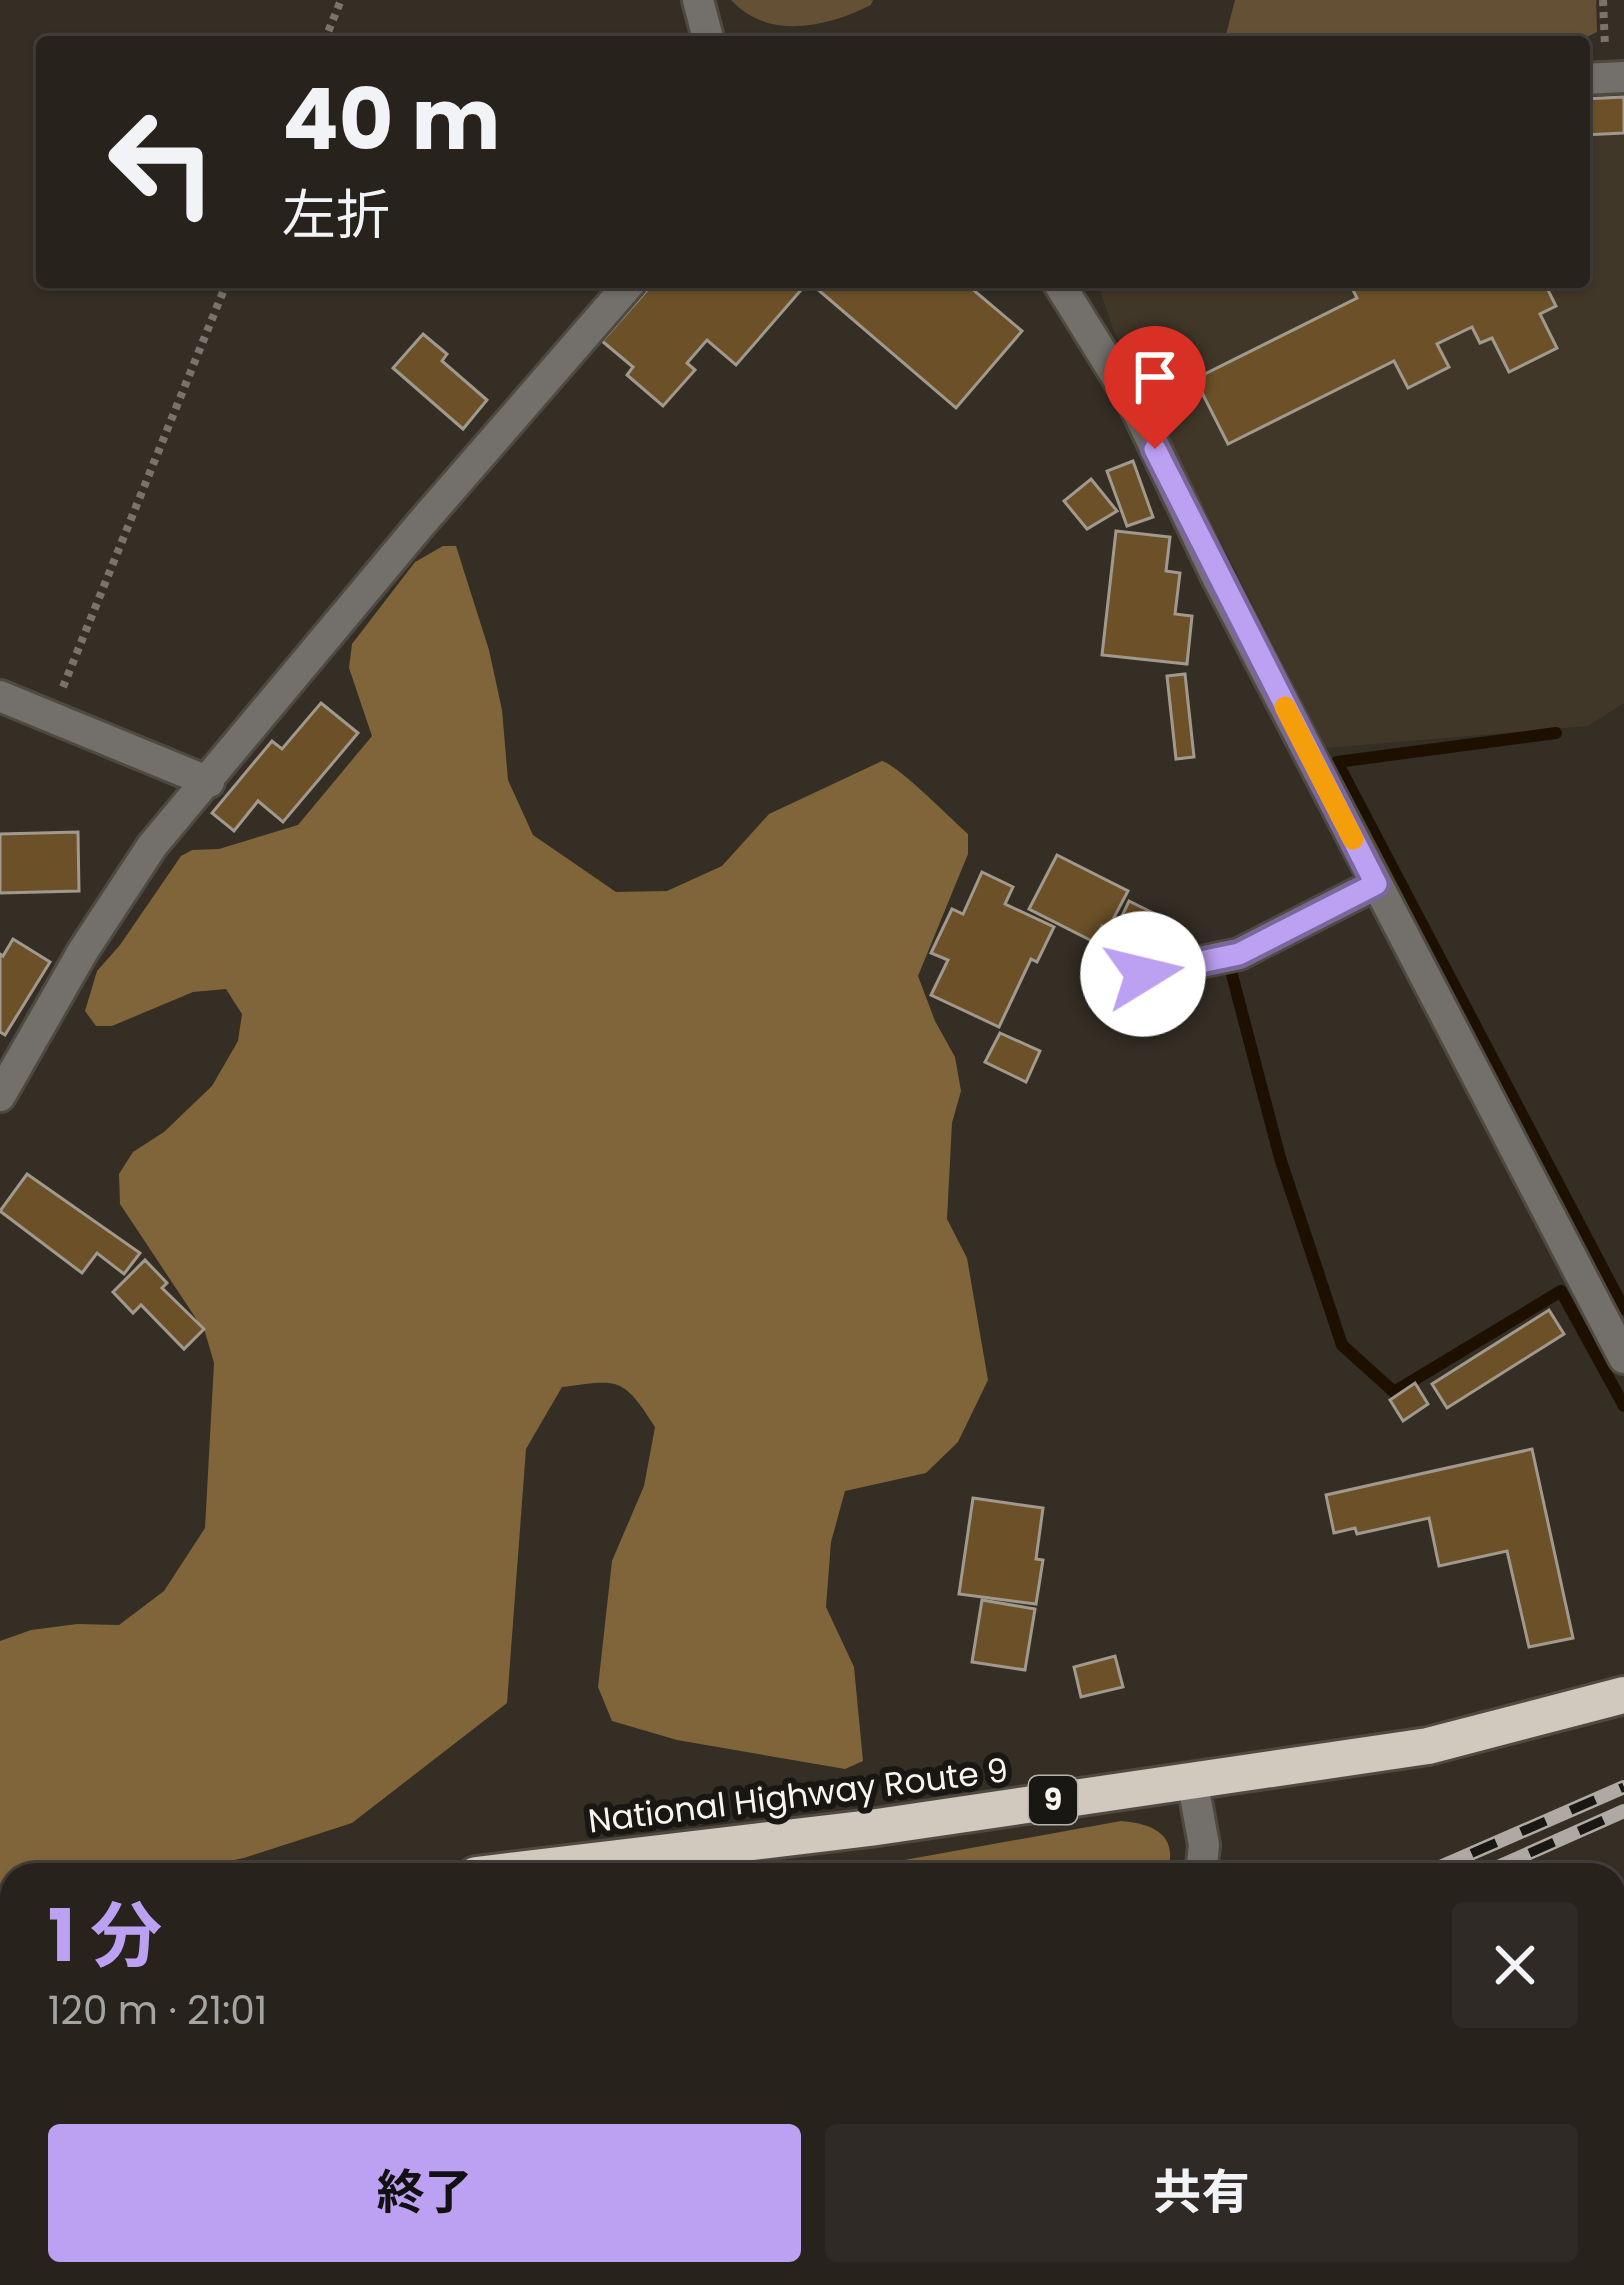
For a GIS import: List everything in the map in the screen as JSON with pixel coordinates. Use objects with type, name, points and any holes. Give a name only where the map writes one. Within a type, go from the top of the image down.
[{"type":"highway","name":"National Highway Route 9","points":[[577,1863],[870,1828],[1428,1745],[1624,1695]]},
{"type":"street","points":[[698,0],[707,36]]},
{"type":"street","points":[[1590,79],[1624,77]]},
{"type":"street","points":[[0,1096],[123,886],[420,525],[627,288]]},
{"type":"street","points":[[1062,288],[1135,406],[1216,575],[1624,1358]]},
{"type":"street","points":[[0,696],[208,782]]},
{"type":"street","points":[[1143,974],[1239,954],[1376,884]]},
{"type":"street","points":[[1192,1779],[1204,1846],[1202,1863]]},
{"type":"path","points":[[326,36],[341,0]]},
{"type":"path","points":[[51,717],[225,288]]},
{"type":"shaded area","points":[[731,0],[873,0],[836,19],[799,26],[763,21]]},
{"type":"shaded area","points":[[1235,0],[1596,0],[1597,32],[1589,36],[1226,36]]},
{"type":"shaded area","points":[[1624,94],[1624,703],[1588,726],[1325,748],[1114,331],[1099,288],[1590,288],[1590,96]]},
{"type":"shaded area","points":[[443,546],[456,546],[489,650],[502,710],[508,780],[533,835],[616,892],[667,891],[722,866],[769,814],[882,761],[968,834],[968,854],[918,976],[955,1057],[961,1091],[952,1123],[947,1219],[967,1258],[988,1380],[958,1442],[926,1473],[845,1491],[831,1542],[826,1607],[854,1667],[863,1761],[845,1769],[677,1740],[612,1721],[598,1687],[612,1561],[644,1486],[655,1427],[618,1385],[562,1387],[526,1449],[507,1703],[352,1823],[244,1858],[219,1863],[0,1863],[0,1641],[31,1630],[119,1625],[164,1591],[205,1528],[214,1363],[205,1332],[120,1204],[119,1174],[133,1152],[164,1132],[212,1086],[238,1041],[242,1014],[226,989],[193,992],[112,1026],[96,1026],[85,1011],[97,971],[181,856],[298,825],[372,736],[349,668],[352,644],[415,562]]},
{"type":"shaded area","points":[[1121,1821],[1158,1831],[1170,1854],[1169,1863],[888,1863]]},
{"type":"building","points":[[1624,97],[1624,133],[1590,135],[1590,99]]},
{"type":"building","points":[[649,288],[803,288],[736,365],[707,340],[687,363],[695,370],[663,406],[627,375],[633,367],[602,341]]},
{"type":"building","points":[[816,288],[971,288],[1022,331],[956,408]]},
{"type":"building","points":[[1352,288],[1547,288],[1556,306],[1540,314],[1557,348],[1509,372],[1492,338],[1480,343],[1472,327],[1437,344],[1449,367],[1408,388],[1394,361],[1228,444],[1195,379],[1357,298]]},
{"type":"building","points":[[423,334],[447,354],[442,361],[487,400],[463,429],[393,368]]},
{"type":"building","points":[[1133,461],[1153,517],[1127,526],[1107,471]]},
{"type":"building","points":[[1091,479],[1117,511],[1087,529],[1064,501]]},
{"type":"building","points":[[1116,531],[1170,537],[1166,571],[1180,573],[1175,614],[1192,616],[1187,664],[1102,655]]},
{"type":"building","points":[[1185,674],[1194,757],[1176,759],[1167,676]]},
{"type":"building","points":[[321,703],[358,733],[283,822],[258,801],[234,831],[212,813],[272,741],[282,749]]},
{"type":"building","points":[[78,832],[79,891],[0,893],[0,834]]},
{"type":"building","points":[[1057,855],[1128,891],[1108,929],[1102,926],[1094,942],[1029,909]]},
{"type":"building","points":[[982,872],[1013,887],[1005,904],[1054,927],[1037,962],[1031,959],[999,1027],[931,995],[948,960],[931,953],[952,909],[963,914]]},
{"type":"building","points":[[1129,901],[1159,916],[1138,960],[1108,946]]},
{"type":"building","points":[[13,939],[50,962],[5,1035],[0,1032],[0,954]]},
{"type":"building","points":[[1000,1033],[1040,1051],[1026,1082],[985,1062]]},
{"type":"building","points":[[27,1174],[140,1253],[124,1274],[97,1253],[82,1273],[0,1211]]},
{"type":"building","points":[[145,1260],[167,1283],[162,1288],[204,1329],[184,1349],[141,1305],[133,1313],[113,1292]]},
{"type":"building","points":[[1549,1310],[1564,1334],[1447,1408],[1432,1384]]},
{"type":"building","points":[[1415,1383],[1428,1404],[1403,1421],[1390,1400]]},
{"type":"building","points":[[1532,1449],[1573,1638],[1529,1647],[1507,1551],[1439,1566],[1429,1518],[1357,1534],[1355,1528],[1334,1533],[1326,1495]]},
{"type":"building","points":[[973,1498],[1043,1508],[1036,1559],[1043,1560],[1036,1604],[959,1594]]},
{"type":"building","points":[[982,1600],[1035,1609],[1025,1670],[972,1662]]},
{"type":"building","points":[[1115,1656],[1123,1687],[1081,1697],[1074,1667]]},
{"type":"waterway","points":[[1556,733],[1337,762],[1624,1309]]},
{"type":"waterway","points":[[1230,967],[1280,1158],[1342,1345],[1394,1392],[1561,1291],[1624,1406]]},
{"type":"railway","points":[[1450,1863],[1624,1787]]},
{"type":"railway","points":[[1507,1863],[1624,1811]]},
{"type":"slow traffic","points":[[1285,707],[1353,839]]},
{"type":"route","points":[[1143,974],[1239,954],[1376,884],[1155,449]]}]
